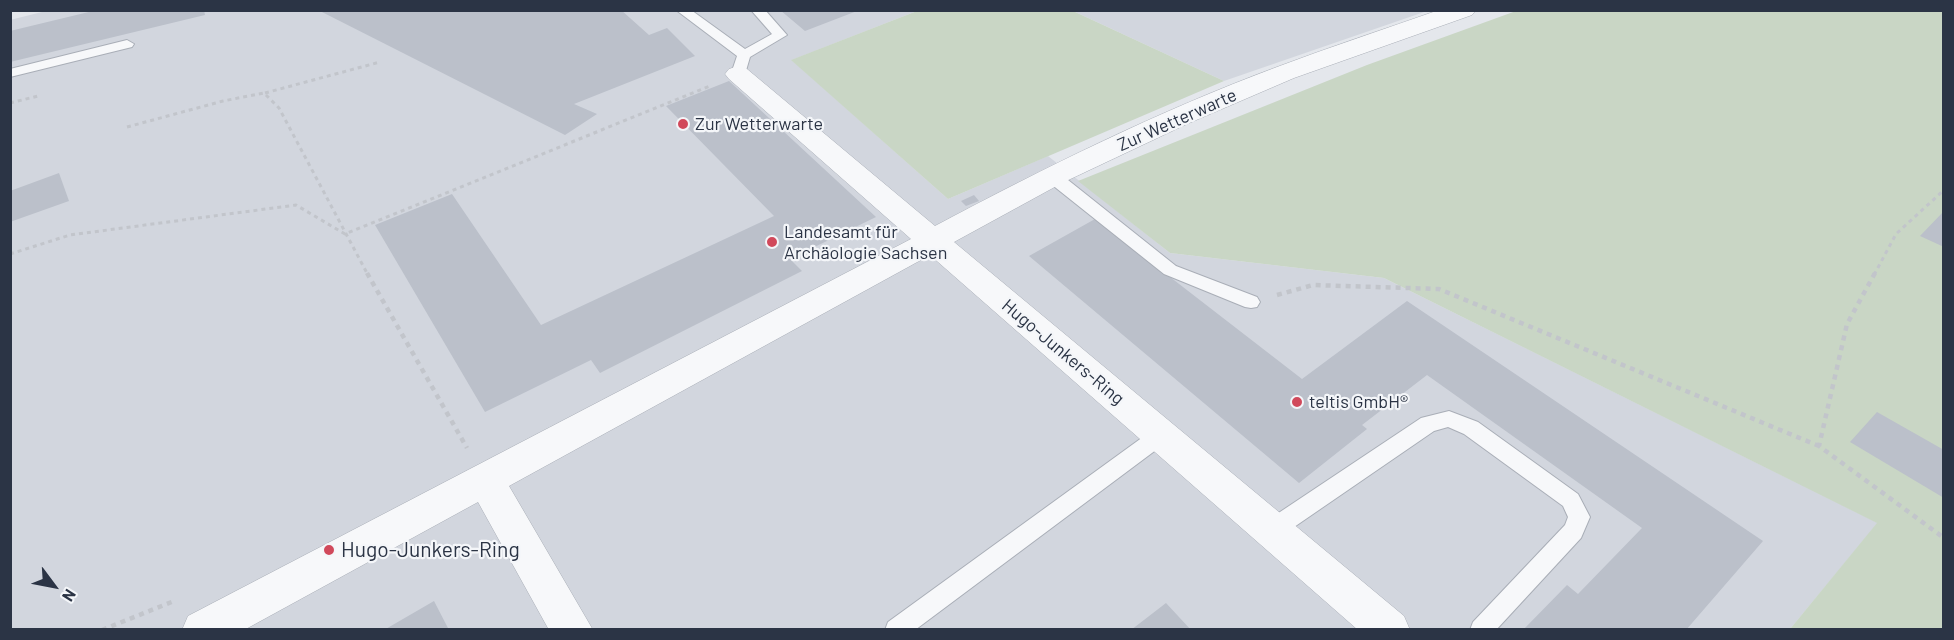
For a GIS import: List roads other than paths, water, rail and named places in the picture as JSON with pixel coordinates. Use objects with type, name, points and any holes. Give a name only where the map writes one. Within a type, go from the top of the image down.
[{"type":"street","name":"Zur Wetterwarte","points":[[203,630],[486,481],[1052,176],[1177,118],[1285,74],[1464,10]]},
{"type":"street","name":"Hugo-Junkers-Ring","points":[[741,65],[930,241],[1274,529],[1389,630]]},
{"type":"street","points":[[486,481],[572,630]]},
{"type":"lane","points":[[682,10],[741,65],[780,35],[757,10]]},
{"type":"lane","points":[[10,73],[127,44]]},
{"type":"lane","points":[[1052,176],[1170,270],[1251,302]]},
{"type":"lane","points":[[1274,529],[1428,424],[1449,419],[1471,428],[1571,500],[1579,517],[1573,531],[1481,630]]},
{"type":"lane","points":[[896,630],[1161,435]]},
{"type":"place","name":"Zur Wetterwarte","points":[[683,124]]},
{"type":"place","name":"Landesamt für Archäologie Sachsen","points":[[772,242]]},
{"type":"place","name":"teltis GmbH®","points":[[1297,402]]},
{"type":"place","name":"Hugo-Junkers-Ring","points":[[329,550]]}]
